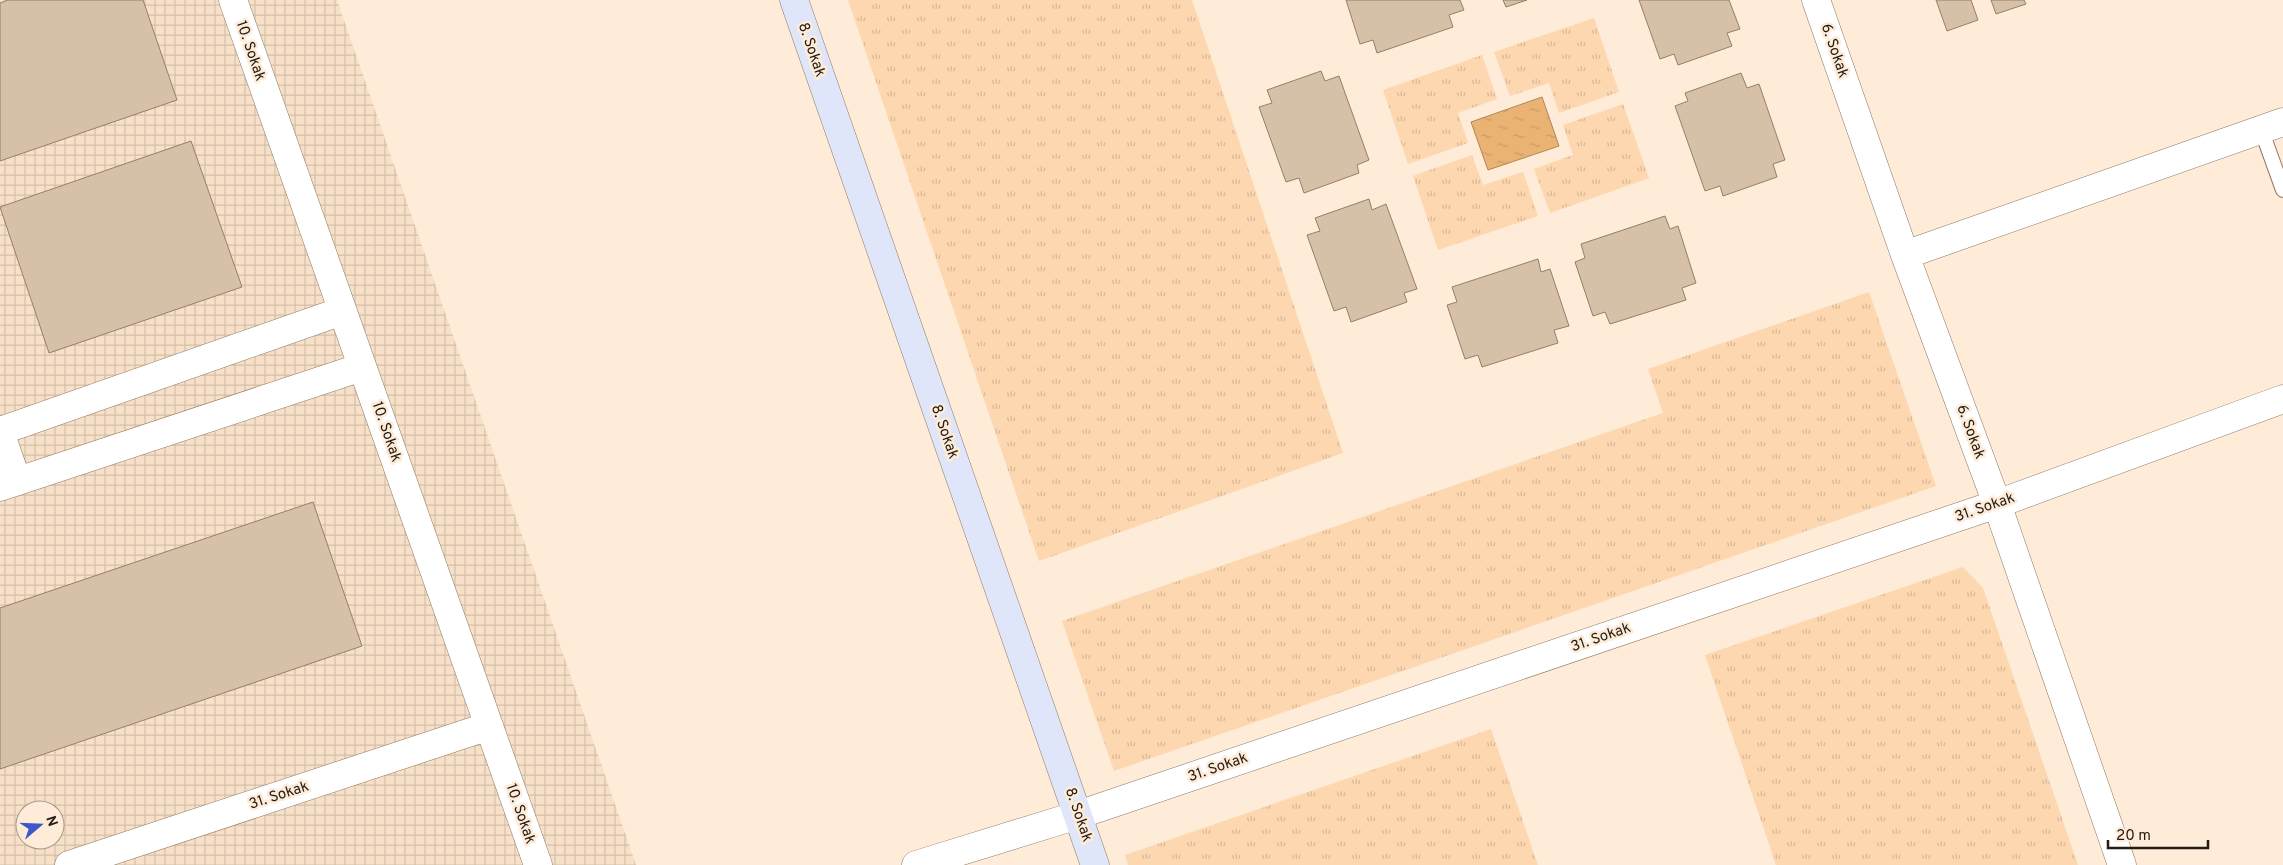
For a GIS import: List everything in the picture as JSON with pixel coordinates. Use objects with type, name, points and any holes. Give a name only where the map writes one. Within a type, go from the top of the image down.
[{"type":"street","name":"10. Sokak","points":[[233,0],[538,865]]},
{"type":"street","name":"8. Sokak","points":[[794,0],[1095,865]]},
{"type":"street","name":"6. Sokak","points":[[1816,0],[1905,255],[1997,504],[2122,865]]},
{"type":"street","points":[[1905,255],[2272,125]]},
{"type":"street","points":[[342,311],[0,432],[9,484],[362,367]]},
{"type":"street","name":"31. Sokak","points":[[916,865],[1078,815],[1997,504],[2283,399]]},
{"type":"street","name":"31. Sokak","points":[[69,865],[489,726]]},
{"type":"lane","points":[[2272,125],[2283,190]]},
{"type":"shaded area","points":[[0,0],[337,0],[636,865],[0,865]]},
{"type":"green space","points":[[848,0],[1192,0],[1343,453],[1039,561]]},
{"type":"green space","points":[[1594,18],[1619,92],[1559,113],[1549,83],[1510,96],[1494,52]]},
{"type":"green space","points":[[1482,55],[1497,99],[1458,113],[1468,143],[1408,164],[1383,90]]},
{"type":"green space","points":[[1623,104],[1649,178],[1550,213],[1534,169],[1573,155],[1563,125]]},
{"type":"green space","points":[[1472,155],[1483,185],[1523,172],[1538,216],[1438,250],[1413,176]]},
{"type":"green space","points":[[1869,292],[1936,486],[1114,771],[1062,621],[1663,413],[1648,369]]},
{"type":"green space","points":[[1963,567],[1983,588],[2078,865],[1776,865],[1705,655]]},
{"type":"green space","points":[[1491,729],[1538,865],[1128,865],[1125,855]]},
{"type":"water","points":[[1542,97],[1559,146],[1488,170],[1471,122]]},
{"type":"building","points":[[8,0],[143,0],[177,100],[0,161],[0,3]]},
{"type":"building","points":[[1346,0],[1460,0],[1464,10],[1449,15],[1453,27],[1377,53],[1373,40],[1360,44]]},
{"type":"building","points":[[1503,0],[1527,0],[1506,7]]},
{"type":"building","points":[[1639,0],[1729,0],[1740,29],[1727,33],[1732,46],[1678,65],[1674,54],[1660,59]]},
{"type":"building","points":[[1936,0],[1971,0],[1978,20],[1947,31]]},
{"type":"building","points":[[1991,0],[2024,0],[2026,4],[1996,14]]},
{"type":"building","points":[[1321,71],[1325,81],[1339,76],[1369,160],[1357,165],[1359,173],[1304,193],[1299,178],[1286,182],[1259,107],[1272,103],[1267,90]]},
{"type":"building","points":[[1741,73],[1747,88],[1759,84],[1785,160],[1773,164],[1777,177],[1723,196],[1720,186],[1705,191],[1675,106],[1688,101],[1685,93]]},
{"type":"building","points":[[191,141],[242,287],[49,353],[0,207]]},
{"type":"building","points":[[1369,199],[1372,210],[1386,204],[1417,289],[1404,293],[1407,302],[1351,322],[1346,307],[1334,311],[1307,235],[1320,231],[1315,218]]},
{"type":"building","points":[[1665,216],[1670,229],[1678,226],[1696,283],[1682,288],[1686,300],[1610,324],[1605,312],[1593,316],[1575,262],[1585,258],[1581,244]]},
{"type":"building","points":[[1538,259],[1541,272],[1550,269],[1569,326],[1554,330],[1558,343],[1482,367],[1478,355],[1465,359],[1447,305],[1457,302],[1452,287]]},
{"type":"building","points":[[313,502],[362,646],[0,769],[0,608]]}]
